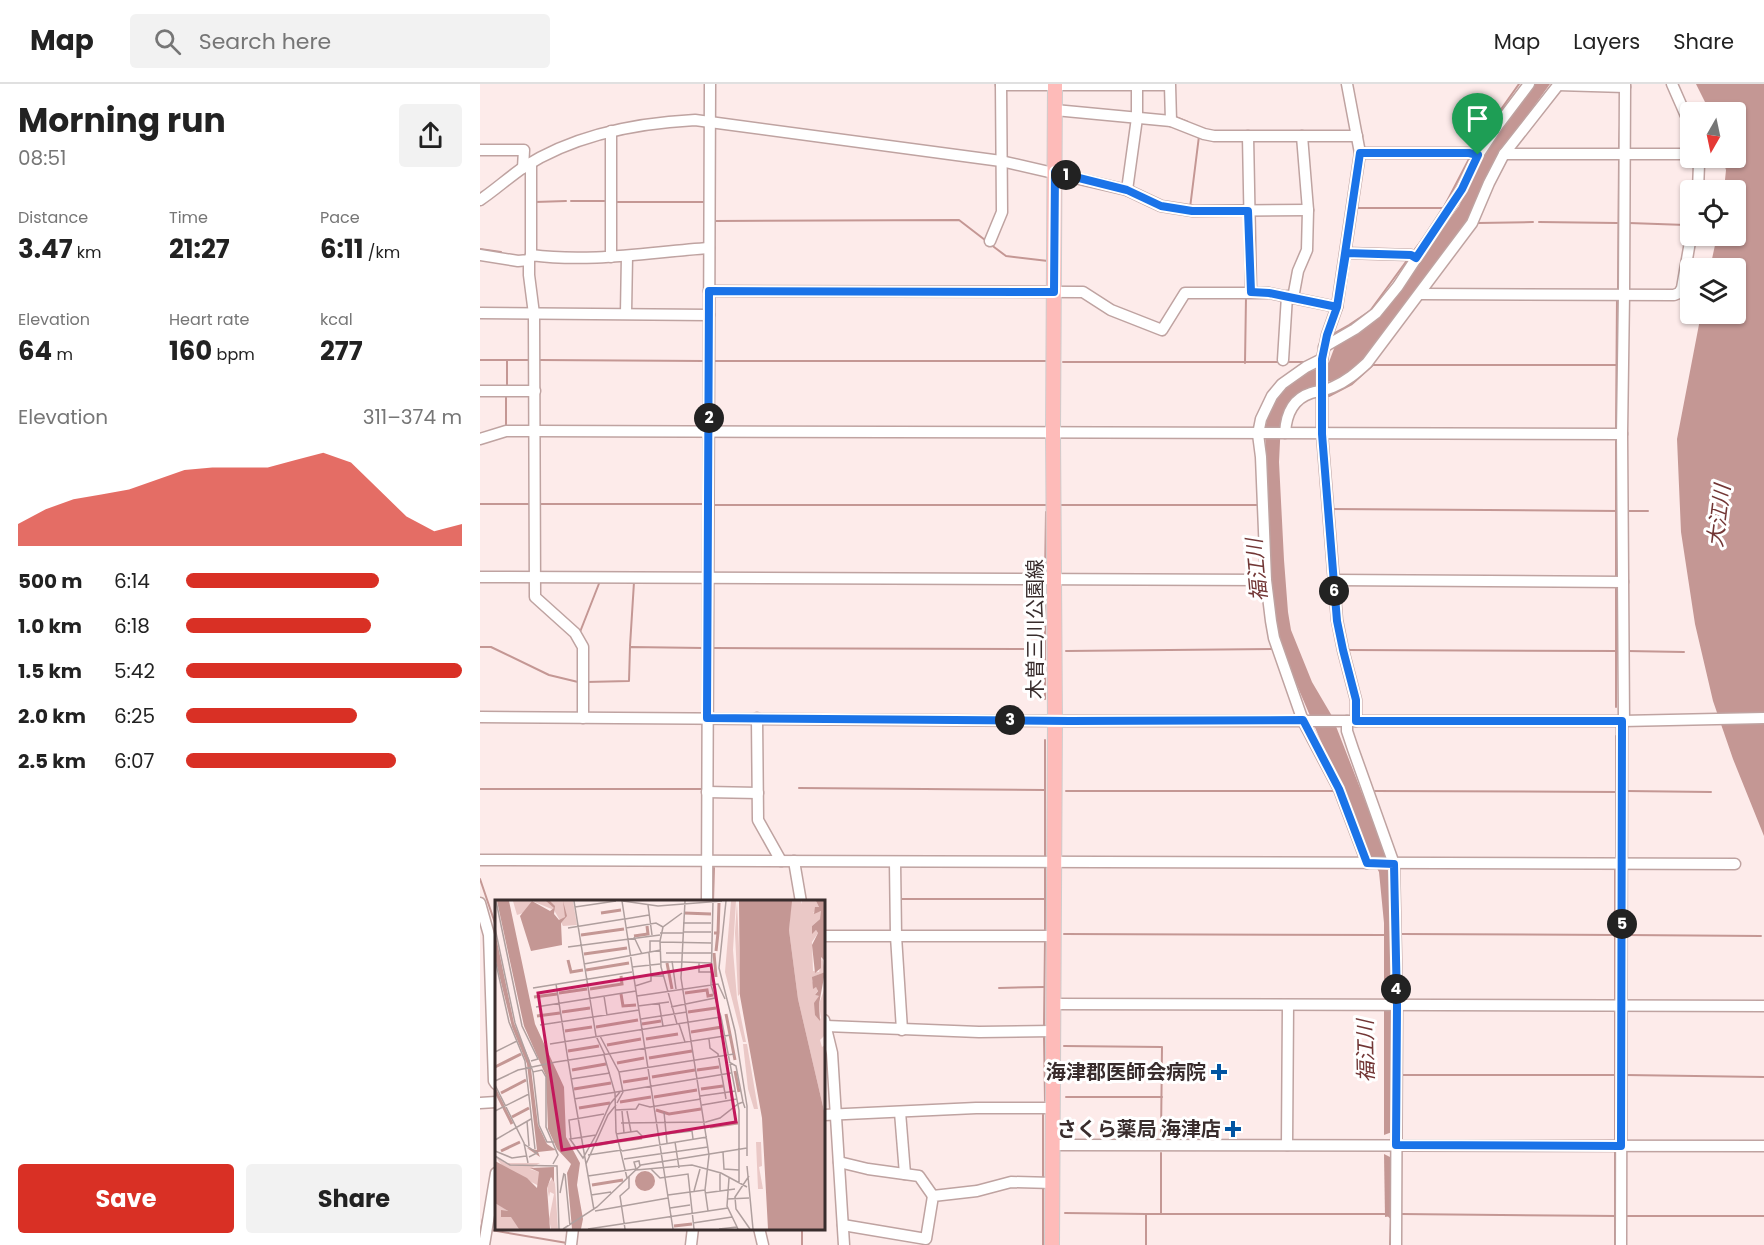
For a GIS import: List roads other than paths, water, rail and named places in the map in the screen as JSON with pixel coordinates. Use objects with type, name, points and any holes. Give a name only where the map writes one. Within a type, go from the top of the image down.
[{"type":"main road","name":"木曽三川公園線","points":[[1052,1245],[1055,85]]},
{"type":"street","points":[[707,900],[710,84]]},
{"type":"street","points":[[1347,84],[1360,153],[1337,307],[1322,360],[1322,434],[1337,621],[1356,700],[1346,721],[1347,730],[1392,863],[1396,1245]]},
{"type":"street","points":[[1324,347],[1376,314],[1398,286],[1462,189],[1478,155],[1529,84]]},
{"type":"street","points":[[1672,84],[1680,102]]},
{"type":"street","points":[[990,241],[1002,212],[1001,85],[1170,85],[1171,121]]},
{"type":"street","points":[[1127,190],[1137,118],[1137,85]]},
{"type":"street","points":[[1283,434],[1292,406],[1299,400],[1308,394],[1350,379],[1367,363],[1472,222],[1504,154],[1558,85],[1622,86],[1624,294],[1621,1245]]},
{"type":"street","points":[[1055,110],[1171,121],[1204,134],[1357,136]]},
{"type":"street","points":[[480,200],[527,165],[590,136],[673,121],[695,120],[1001,161],[1127,190],[1161,206],[1192,211],[1308,210]]},
{"type":"street","points":[[610,257],[611,131]]},
{"type":"street","points":[[1248,136],[1251,292]]},
{"type":"street","points":[[1283,360],[1290,297],[1306,250],[1308,210],[1302,136]]},
{"type":"street","points":[[480,150],[524,150],[527,165],[530,257],[528,275],[534,314],[535,597],[574,633],[583,647],[583,718]]},
{"type":"street","points":[[1360,153],[1469,153],[1478,155]]},
{"type":"street","points":[[1504,154],[1680,154]]},
{"type":"street","points":[[1419,294],[1674,294],[1679,293],[1682,288],[1689,246]]},
{"type":"street","points":[[480,255],[518,261],[530,257],[610,257],[709,248]]},
{"type":"street","points":[[1346,253],[1411,255],[1416,258]]},
{"type":"street","points":[[626,313],[627,256]]},
{"type":"street","points":[[709,291],[1083,292],[1111,310],[1162,330],[1185,293],[1269,293],[1337,307]]},
{"type":"street","points":[[480,313],[709,315]]},
{"type":"street","points":[[1322,360],[1306,367],[1282,384],[1265,409],[1259,434],[1266,580],[1270,621],[1305,721],[1339,789],[1369,863]]},
{"type":"street","points":[[480,391],[535,391]]},
{"type":"street","points":[[480,439],[506,431],[1622,434]]},
{"type":"street","points":[[480,577],[1266,580]]},
{"type":"street","points":[[1333,580],[1623,582]]},
{"type":"street","points":[[480,717],[1055,721],[1623,721],[1764,718]]},
{"type":"street","points":[[757,718],[758,820],[781,861]]},
{"type":"street","points":[[707,792],[758,793]]},
{"type":"street","points":[[480,860],[1735,864]]},
{"type":"street","points":[[794,861],[801,900]]},
{"type":"street","points":[[894,862],[902,1029]]},
{"type":"street","points":[[480,903],[489,935],[494,1000],[495,1083]]},
{"type":"street","points":[[825,936],[1053,936]]},
{"type":"street","points":[[1053,1004],[1764,1006]]},
{"type":"street","points":[[1287,1145],[1288,1005]]},
{"type":"street","points":[[844,1245],[836,1115],[828,1070],[832,1053],[825,1023],[979,1032],[1053,1031]]},
{"type":"street","points":[[480,1103],[495,1102]]},
{"type":"street","points":[[825,1115],[1053,1107]]},
{"type":"street","points":[[900,1112],[905,1174]]},
{"type":"street","points":[[1053,1144],[1764,1146]]},
{"type":"street","points":[[840,1162],[868,1169],[919,1176],[933,1196],[925,1242],[843,1225]]},
{"type":"street","points":[[933,1196],[977,1191],[1011,1182],[1053,1183]]},
{"type":"street","points":[[484,1245],[495,1196]]},
{"type":"street","points":[[571,1245],[573,1230]]},
{"type":"street","points":[[691,1245],[693,1230]]},
{"type":"street","points":[[759,1230],[763,1245]]},
{"type":"water","points":[[1534,84],[1550,84],[1496,158],[1470,218],[1362,364],[1337,380],[1324,382],[1307,389],[1292,401],[1281,421],[1279,462],[1284,560],[1291,630],[1312,682],[1332,716],[1387,857],[1390,874],[1392,1132],[1384,1135],[1384,923],[1379,872],[1370,856],[1276,632],[1271,606],[1265,429],[1269,410],[1287,384],[1307,372],[1324,367],[1329,362],[1335,346],[1367,327],[1383,312],[1459,206],[1483,156]]},
{"type":"water","name":"大江川","points":[[1696,84],[1764,84],[1764,836],[1713,701],[1695,624],[1681,532],[1677,439],[1699,324],[1746,324],[1746,258],[1712,258],[1715,246],[1746,246],[1746,180],[1725,180],[1725,168],[1746,168],[1746,102],[1705,102]]},
{"type":"water","points":[[1384,1154],[1392,1158],[1392,1216],[1385,1217]]},
{"type":"waterway","points":[[1473,149],[1519,84]]},
{"type":"waterway","points":[[1176,115],[1188,122]]},
{"type":"waterway","points":[[1619,149],[1620,125]]},
{"type":"waterway","points":[[1190,208],[1199,136]]},
{"type":"waterway","points":[[1445,205],[1470,157]]},
{"type":"waterway","points":[[1618,290],[1619,158]]},
{"type":"waterway","points":[[535,202],[566,201]]},
{"type":"waterway","points":[[571,201],[607,201]]},
{"type":"waterway","points":[[614,202],[705,202]]},
{"type":"waterway","points":[[1357,208],[1444,208]]},
{"type":"waterway","points":[[714,221],[959,220],[985,240]]},
{"type":"waterway","points":[[1478,223],[1533,222]]},
{"type":"waterway","points":[[1539,222],[1617,223]]},
{"type":"waterway","points":[[1629,223],[1680,225]]},
{"type":"waterway","points":[[1415,249],[1426,235]]},
{"type":"waterway","points":[[990,244],[1006,256],[1048,261]]},
{"type":"waterway","points":[[480,249],[501,252]]},
{"type":"waterway","points":[[1333,334],[1370,311],[1408,259]]},
{"type":"waterway","points":[[704,281],[704,311]]},
{"type":"waterway","points":[[1245,363],[1246,297]]},
{"type":"waterway","points":[[1616,430],[1617,297]]},
{"type":"waterway","points":[[704,319],[704,344]]},
{"type":"waterway","points":[[480,360],[529,360]]},
{"type":"waterway","points":[[539,360],[704,361]]},
{"type":"waterway","points":[[507,361],[507,388]]},
{"type":"waterway","points":[[712,361],[1048,361]]},
{"type":"waterway","points":[[1063,362],[1306,362]]},
{"type":"waterway","points":[[1329,396],[1352,384],[1373,365],[1616,365]]},
{"type":"waterway","points":[[506,394],[506,427]]},
{"type":"waterway","points":[[1616,439],[1616,578]]},
{"type":"waterway","points":[[480,504],[531,504]]},
{"type":"waterway","points":[[540,504],[705,504]]},
{"type":"waterway","points":[[712,505],[1049,505]]},
{"type":"waterway","points":[[1061,505],[1257,505]]},
{"type":"waterway","points":[[1331,509],[1619,511]]},
{"type":"waterway","points":[[1627,511],[1648,511]]},
{"type":"waterway","points":[[1045,575],[1046,512]]},
{"type":"waterway","points":[[580,632],[600,581]]},
{"type":"waterway","points":[[630,646],[634,582],[632,582]]},
{"type":"waterway","points":[[1045,583],[1045,699]]},
{"type":"waterway","points":[[1616,586],[1616,707]]},
{"type":"waterway","points":[[480,647],[491,647],[549,675],[578,682]]},
{"type":"waterway","points":[[586,682],[629,681],[630,647],[703,648]]},
{"type":"waterway","points":[[714,648],[1045,649]]},
{"type":"waterway","points":[[1066,651],[1273,649]]},
{"type":"waterway","points":[[1347,650],[1619,651]]},
{"type":"waterway","points":[[1627,651],[1684,652]]},
{"type":"waterway","points":[[1616,736],[1616,860]]},
{"type":"waterway","points":[[1045,740],[1045,857]]},
{"type":"waterway","points":[[799,788],[1045,790]]},
{"type":"waterway","points":[[480,789],[702,789]]},
{"type":"waterway","points":[[1066,791],[1333,791]]},
{"type":"waterway","points":[[1375,791],[1618,792]]},
{"type":"waterway","points":[[1626,791],[1711,792]]},
{"type":"waterway","points":[[1045,866],[1045,932]]},
{"type":"waterway","points":[[713,900],[714,868]]},
{"type":"waterway","points":[[1615,868],[1615,1001]]},
{"type":"waterway","points":[[480,879],[495,923]]},
{"type":"waterway","points":[[899,899],[1045,899]]},
{"type":"waterway","points":[[1064,934],[1386,935]]},
{"type":"waterway","points":[[1401,934],[1617,935]]},
{"type":"waterway","points":[[1626,935],[1761,936]]},
{"type":"waterway","points":[[1044,1027],[1045,940]]},
{"type":"waterway","points":[[999,988],[1044,987]]},
{"type":"waterway","points":[[1615,1010],[1615,1142]]},
{"type":"waterway","points":[[1044,1035],[1045,1101]]},
{"type":"waterway","points":[[1064,1046],[1162,1047],[1161,1136]]},
{"type":"waterway","points":[[1401,1075],[1617,1075]]},
{"type":"waterway","points":[[1626,1075],[1764,1077]]},
{"type":"waterway","points":[[1066,1097],[1162,1097]]},
{"type":"waterway","points":[[1043,1113],[1043,1179]]},
{"type":"waterway","points":[[1615,1149],[1615,1245]]},
{"type":"waterway","points":[[1161,1153],[1161,1213]]},
{"type":"waterway","points":[[1043,1188],[1043,1245]]},
{"type":"waterway","points":[[1065,1213],[1146,1214]]},
{"type":"waterway","name":"福江川","points":[[1146,1245],[1146,1214],[1386,1214]]},
{"type":"waterway","points":[[1401,1214],[1617,1216]]},
{"type":"waterway","points":[[1389,1216],[1391,1218],[1390,1245]]},
{"type":"waterway","points":[[1626,1216],[1764,1216]]},
{"type":"waterway","points":[[480,1236],[483,1218]]},
{"type":"waterway","points":[[491,1230],[567,1243]]},
{"type":"waterway","points":[[802,1230],[802,1245]]},
{"type":"place","name":"海津郡医師会病院","points":[[1219,1072]]},
{"type":"place","name":"さくら薬局 海津店","points":[[1233,1129]]}]
